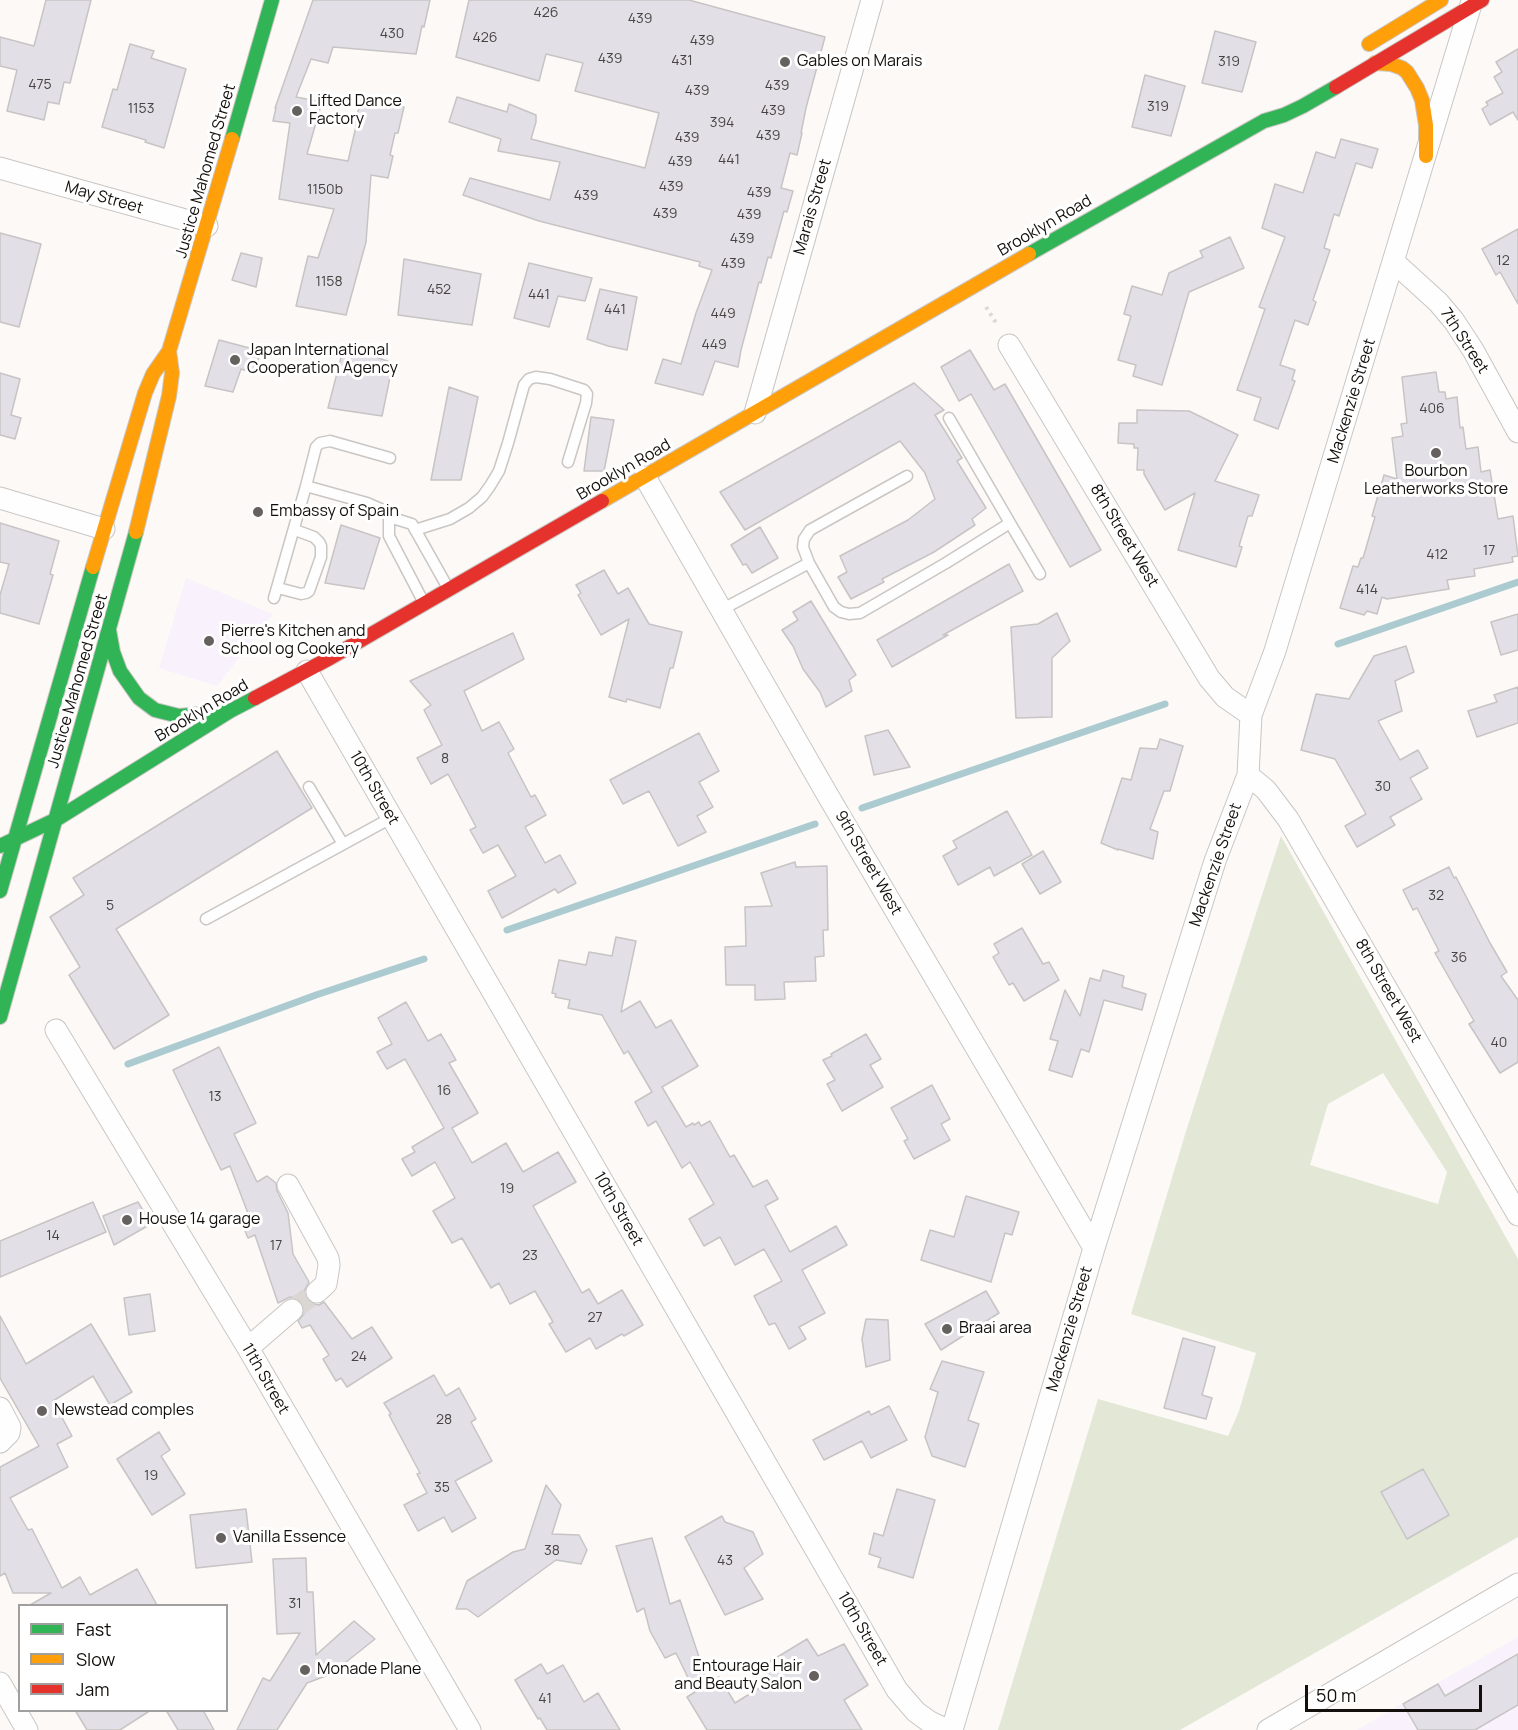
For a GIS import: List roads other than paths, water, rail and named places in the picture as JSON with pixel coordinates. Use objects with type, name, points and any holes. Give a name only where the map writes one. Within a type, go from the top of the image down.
[{"type":"main road","name":"Justice Mahomed Street","points":[[0,891],[145,393],[153,374],[169,351],[272,0]]},
{"type":"main road","points":[[1355,52],[1441,0]]},
{"type":"main road","name":"Brooklyn Road","points":[[0,846],[57,819],[230,711],[307,671],[449,590],[973,286],[1263,121],[1303,106],[1475,2]]},
{"type":"main road","points":[[1375,63],[1391,64],[1402,68],[1417,88],[1422,100],[1426,125],[1426,156]]},
{"type":"main road","name":"Brooklyn Road","points":[[1263,121],[1279,103]]},
{"type":"main road","name":"Justice Mahomed Street","points":[[0,1017],[140,518],[169,396],[172,374],[169,351]]},
{"type":"main road","points":[[109,628],[113,652],[120,671],[139,698],[155,710],[179,716],[230,711]]},
{"type":"street","name":"Marais Street","points":[[754,413],[872,0]]},
{"type":"street","name":"Mackenzie Street","points":[[950,1730],[1094,1248],[1215,861],[1248,775],[1251,715],[1275,651],[1475,2]]},
{"type":"street","name":"May Street","points":[[0,168],[207,226]]},
{"type":"street","name":"7th Street","points":[[1394,262],[1438,302],[1454,321],[1473,350],[1518,432]]},
{"type":"street","name":"8th Street West","points":[[1009,345],[1209,678],[1225,698],[1251,715]]},
{"type":"street","name":"9th Street West","points":[[645,477],[833,804],[1094,1248]]},
{"type":"street","points":[[0,498],[104,529]]},
{"type":"street","name":"10th Street","points":[[307,671],[897,1690],[916,1712],[930,1722],[950,1730]]},
{"type":"street","name":"8th Street West","points":[[1248,775],[1266,790],[1288,819],[1518,1215]]},
{"type":"street","name":"11th Street","points":[[56,1030],[248,1348],[470,1730]]},
{"type":"street","points":[[288,1185],[328,1258],[326,1284],[317,1292]]},
{"type":"street","points":[[248,1348],[292,1310]]},
{"type":"street","points":[[0,1408],[10,1427],[9,1433],[0,1442]]},
{"type":"street","points":[[1268,1730],[1518,1584]]},
{"type":"street","points":[[0,1683],[27,1730]]},
{"type":"lane","points":[[415,530],[450,519],[482,497],[499,471],[524,385],[529,379],[536,377],[550,379],[584,390],[587,394],[568,462]]},
{"type":"lane","points":[[949,418],[1040,574]]},
{"type":"lane","points":[[295,530],[314,537],[319,542],[321,557],[309,591],[301,594],[276,593],[316,447],[320,442],[330,441],[390,458]]},
{"type":"lane","points":[[907,476],[810,530],[804,539],[803,547],[809,562],[834,607],[840,612],[860,613],[946,564],[1010,523]]},
{"type":"lane","points":[[306,486],[367,503],[383,510],[389,517],[412,524],[449,590]]},
{"type":"lane","points":[[389,517],[389,536],[424,604]]},
{"type":"lane","points":[[721,610],[809,562]]},
{"type":"lane","points":[[309,787],[343,844]]},
{"type":"lane","points":[[206,919],[391,818]]},
{"type":"waterway","points":[[1338,644],[1518,582]]},
{"type":"waterway","points":[[862,808],[1165,704]]},
{"type":"waterway","points":[[507,930],[815,824]]},
{"type":"waterway","points":[[128,1064],[316,995],[424,959]]},
{"type":"tunnel","points":[[292,1310],[317,1292]]},
{"type":"place","name":"Gables on Marais","points":[[785,62]]},
{"type":"place","name":"Lifted Dance Factory","points":[[297,111]]},
{"type":"place","name":"Japan International Cooperation Agency","points":[[235,360]]},
{"type":"place","name":"Bourbon Leatherworks Store","points":[[1436,453]]},
{"type":"place","name":"Embassy of Spain","points":[[258,512]]},
{"type":"place","name":"Pierre's Kitchen and School og Cookery","points":[[209,641]]},
{"type":"place","name":"House 14 garage","points":[[127,1220]]},
{"type":"place","name":"Braai area","points":[[947,1329]]},
{"type":"place","name":"Newstead comples","points":[[42,1411]]},
{"type":"place","name":"Vanilla Essence","points":[[221,1538]]},
{"type":"place","name":"Monade Plane","points":[[305,1670]]},
{"type":"place","name":"Entourage Hair and Beauty Salon","points":[[814,1676]]}]
